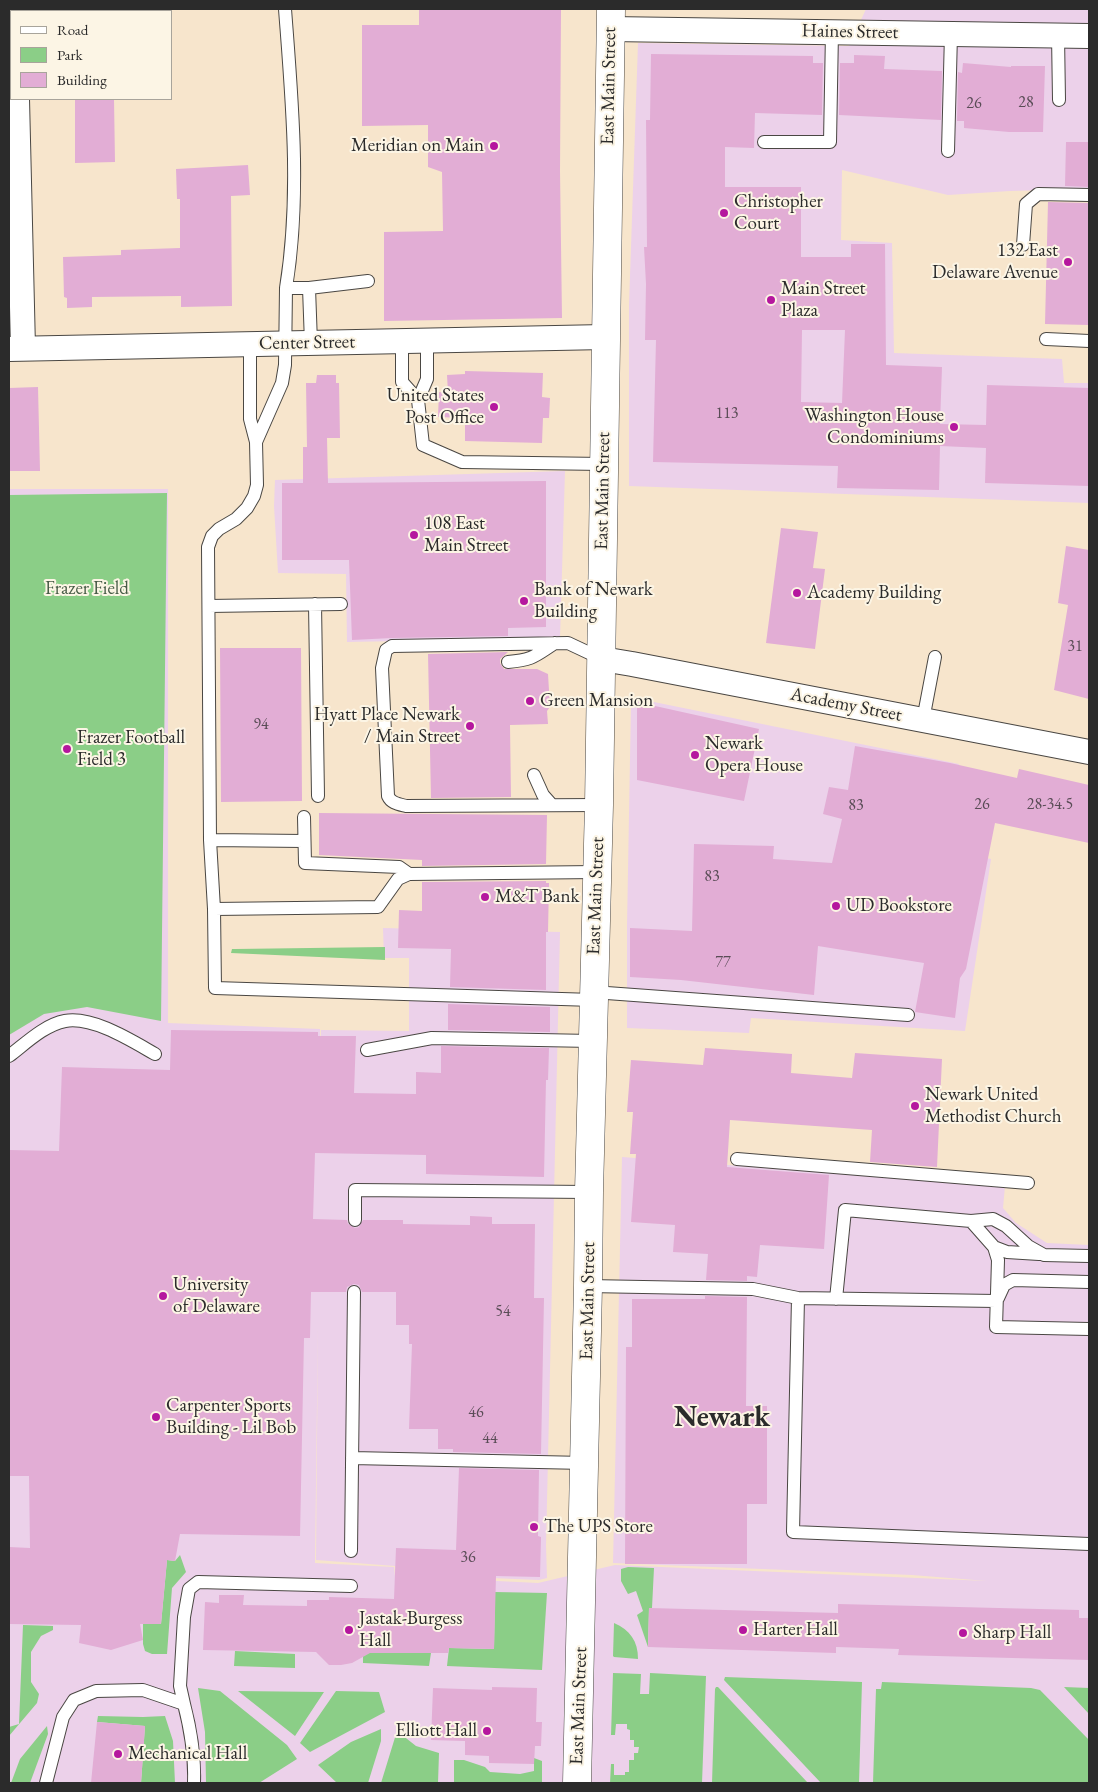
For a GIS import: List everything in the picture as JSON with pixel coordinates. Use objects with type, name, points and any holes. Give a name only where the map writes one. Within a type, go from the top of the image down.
[{"type":"main road","name":"East Main Street","points":[[576,1783],[585,1463],[592,1041],[602,659],[603,464],[611,19]]},
{"type":"street","name":"Haines Street","points":[[611,19],[832,32],[1089,36]]},
{"type":"street","points":[[16,349],[17,100]]},
{"type":"street","name":"Center Street","points":[[16,349],[605,337]]},
{"type":"street","name":"Academy Street","points":[[602,659],[1089,752]]},
{"type":"lane","points":[[256,442],[282,383],[286,365],[286,288],[292,249],[294,205],[292,113],[285,9]]},
{"type":"lane","points":[[764,142],[830,142],[832,32]]},
{"type":"lane","points":[[948,151],[951,34]]},
{"type":"lane","points":[[1058,35],[1059,100]]},
{"type":"lane","points":[[1022,245],[1026,204],[1038,194],[1089,195]]},
{"type":"lane","points":[[286,288],[309,288],[368,281]]},
{"type":"lane","points":[[309,288],[311,343]]},
{"type":"lane","points":[[1046,339],[1089,341]]},
{"type":"lane","points":[[402,341],[402,382],[418,400]]},
{"type":"lane","points":[[427,341],[428,380],[418,400],[423,445],[462,462],[603,464]]},
{"type":"lane","points":[[250,344],[250,419],[256,442],[257,485],[254,496],[236,519],[219,529],[212,536],[208,547],[210,840],[214,909],[215,988],[593,996],[908,1015]]},
{"type":"lane","points":[[315,604],[318,796]]},
{"type":"lane","points":[[209,606],[341,604]]},
{"type":"lane","points":[[508,662],[525,661],[555,643]]},
{"type":"lane","points":[[599,805],[406,806],[396,804],[388,796],[382,668],[386,650],[392,646],[568,643],[602,659]]},
{"type":"lane","points":[[923,720],[935,657]]},
{"type":"lane","points":[[534,775],[543,795],[551,804]]},
{"type":"lane","points":[[304,817],[305,863],[399,866],[409,874]]},
{"type":"lane","points":[[210,840],[304,841]]},
{"type":"lane","points":[[214,909],[378,907],[398,879],[409,874],[597,872]]},
{"type":"lane","points":[[9,1056],[43,1030],[65,1021],[87,1022],[114,1032],[155,1054]]},
{"type":"lane","points":[[366,1050],[432,1038],[592,1041]]},
{"type":"lane","points":[[737,1159],[1028,1183]]},
{"type":"lane","points":[[355,1220],[355,1190],[589,1192]]},
{"type":"lane","points":[[836,1299],[845,1210],[971,1222],[992,1219],[1006,1226],[1028,1246],[1044,1255]]},
{"type":"lane","points":[[971,1222],[994,1247],[998,1260],[996,1327],[1089,1329]]},
{"type":"lane","points":[[994,1247],[1007,1252],[1089,1256]]},
{"type":"lane","points":[[996,1301],[1004,1285],[1013,1280],[1089,1282]]},
{"type":"lane","points":[[588,1286],[753,1289],[798,1298],[996,1301]]},
{"type":"lane","points":[[351,1551],[354,1292]]},
{"type":"lane","points":[[798,1298],[793,1532],[1089,1544]]},
{"type":"lane","points":[[352,1458],[585,1463]]},
{"type":"lane","points":[[194,1783],[195,1758],[180,1686],[184,1617],[189,1589],[198,1582],[351,1586]]},
{"type":"lane","points":[[46,1783],[63,1717],[74,1700],[96,1691],[143,1690],[184,1704]]},
{"type":"shaded area","points":[[866,9],[1089,9],[1089,189],[948,195],[842,170],[841,240],[892,243],[894,353],[1062,359],[1064,383],[1089,383],[1089,503],[629,486],[629,305],[638,43],[849,46]]},
{"type":"shaded area","points":[[565,471],[560,638],[347,642],[346,574],[278,573],[274,506],[275,480]]},
{"type":"shaded area","points":[[9,489],[168,489],[168,1023],[320,1029],[321,1066],[321,1030],[409,1031],[409,958],[384,958],[383,928],[560,932],[546,1545],[547,1578],[539,1580],[395,1574],[395,1566],[316,1560],[318,1324],[315,1563],[394,1567],[395,1576],[538,1583],[615,1565],[987,1581],[912,1575],[613,1563],[622,1157],[1005,1186],[1003,1208],[1016,1223],[1047,1243],[1089,1245],[1089,1783],[9,1783]]},
{"type":"shaded area","points":[[644,700],[959,764],[941,848],[991,859],[965,1031],[751,1018],[749,1033],[627,1028],[631,703]]},
{"type":"green space","name":"Frazer Field","points":[[167,493],[161,1021],[87,1007],[44,1014],[9,1035],[9,495]]},
{"type":"green space","points":[[385,947],[385,960],[231,953],[232,949]]},
{"type":"green space","points":[[180,1555],[186,1572],[172,1588],[167,1654],[152,1654],[145,1651],[143,1624],[161,1624],[167,1560],[175,1561]]},
{"type":"green space","points":[[628,1567],[654,1568],[652,1608],[649,1608],[648,1647],[637,1615],[643,1611],[636,1591],[628,1594],[621,1581],[621,1569]]},
{"type":"green space","points":[[495,1592],[547,1593],[542,1670],[447,1666],[449,1648],[494,1649]]},
{"type":"green space","points":[[614,1623],[632,1637],[638,1653],[638,1659],[613,1656]]},
{"type":"green space","points":[[23,1625],[53,1626],[53,1630],[41,1636],[31,1652],[31,1682],[39,1694],[37,1703],[9,1736],[9,1727],[19,1724]]},
{"type":"green space","points":[[235,1651],[295,1654],[295,1668],[234,1666]]},
{"type":"green space","points":[[363,1653],[431,1653],[429,1666],[363,1663]]},
{"type":"green space","points":[[613,1673],[641,1674],[640,1694],[649,1694],[650,1673],[706,1676],[702,1783],[610,1783],[611,1764],[614,1764],[614,1775],[625,1775],[625,1772],[629,1772],[629,1760],[634,1760],[634,1753],[638,1753],[639,1747],[634,1747],[634,1740],[630,1740],[630,1730],[627,1729],[627,1724],[616,1724],[615,1735],[611,1735]]},
{"type":"green space","points":[[725,1677],[862,1682],[859,1783],[821,1783],[724,1680]]},
{"type":"green space","points":[[882,1682],[1031,1688],[1040,1690],[1089,1740],[1089,1783],[873,1783],[876,1689],[881,1689]]},
{"type":"green space","points":[[716,1687],[718,1687],[808,1783],[712,1783]]},
{"type":"green space","points":[[1064,1687],[1089,1688],[1089,1714]]},
{"type":"green space","points":[[198,1688],[220,1691],[287,1745],[297,1759],[259,1783],[206,1783],[205,1732]]},
{"type":"green space","points":[[238,1691],[324,1692],[295,1736]]},
{"type":"green space","points":[[336,1691],[379,1692],[385,1712],[310,1752],[300,1743]]},
{"type":"green space","points":[[98,1716],[165,1716],[173,1741],[175,1783],[141,1783],[145,1726],[97,1722]]},
{"type":"green space","points":[[47,1726],[48,1734],[30,1783],[11,1783],[20,1759]]},
{"type":"green space","points":[[381,1729],[381,1741],[368,1783],[337,1783],[318,1765],[351,1742]]},
{"type":"green space","points":[[397,1731],[416,1746],[439,1753],[438,1783],[381,1783]]},
{"type":"green space","points":[[534,1758],[542,1761],[542,1783],[454,1783],[454,1760],[464,1760],[485,1767],[490,1772],[520,1774],[534,1771]]},
{"type":"building","points":[[419,9],[561,9],[560,171],[562,318],[384,321],[384,232],[443,231],[442,172],[428,167],[428,125],[362,126],[362,25],[419,25]]},
{"type":"building","points":[[651,54],[813,56],[813,63],[823,63],[822,115],[755,113],[754,148],[725,147],[725,187],[801,187],[801,257],[851,257],[851,244],[885,244],[886,365],[942,367],[940,424],[986,425],[987,385],[1089,388],[1089,486],[985,483],[986,448],[940,446],[939,490],[837,488],[838,466],[653,462],[656,340],[645,340],[646,284],[644,247],[647,247],[646,120],[650,120]],"holes":[[[802,330],[845,330],[842,403],[801,402]]]},
{"type":"building","points":[[854,55],[885,56],[884,69],[942,71],[941,120],[839,115],[840,63],[854,63]]},
{"type":"building","points":[[963,63],[1011,67],[1045,66],[1043,132],[1009,132],[964,128],[964,121],[957,121],[958,72],[962,73]]},
{"type":"building","points":[[75,100],[114,100],[115,162],[75,163]]},
{"type":"building","points":[[1066,142],[1089,142],[1089,187],[1065,186]]},
{"type":"building","points":[[248,165],[250,195],[231,196],[232,306],[181,307],[181,296],[92,297],[92,307],[67,308],[67,298],[64,297],[63,257],[121,255],[121,250],[180,248],[180,199],[177,199],[176,169]]},
{"type":"building","name":"132 East Delaware Avenue","points":[[1048,202],[1089,203],[1089,325],[1045,324]]},
{"type":"building","name":"United States Post Office","points":[[465,371],[543,373],[542,397],[550,398],[549,418],[543,418],[542,443],[465,441],[465,418],[438,417],[439,392],[448,393],[447,375],[465,374]]},
{"type":"building","points":[[317,375],[336,375],[336,383],[339,383],[340,438],[327,438],[328,483],[546,481],[546,627],[508,628],[508,636],[352,640],[349,560],[282,560],[282,483],[303,483],[303,447],[307,447],[306,383],[316,383]]},
{"type":"building","points":[[38,387],[40,471],[9,471],[9,388]]},
{"type":"building","name":"Academy Building","points":[[781,528],[818,532],[813,568],[825,569],[815,649],[766,643]]},
{"type":"building","points":[[1066,546],[1089,550],[1089,699],[1054,690],[1068,605],[1058,603]]},
{"type":"building","points":[[220,648],[301,648],[302,801],[221,802]]},
{"type":"building","name":"Hyatt Place Newark / Main Street","points":[[508,652],[500,659],[504,669],[537,669],[548,674],[550,707],[547,711],[548,724],[510,725],[511,797],[431,798],[428,654]]},
{"type":"building","name":"Newark Opera House","points":[[637,702],[759,729],[744,801],[637,780]]},
{"type":"building","name":"UD Bookstore","points":[[855,746],[950,763],[1017,778],[1019,769],[1089,785],[1089,843],[995,823],[966,969],[960,978],[955,1018],[915,1012],[924,963],[818,946],[814,995],[681,980],[630,977],[630,928],[692,931],[694,844],[774,846],[773,859],[832,863],[842,819],[823,814],[829,787],[848,790]]},
{"type":"building","points":[[319,813],[547,815],[546,864],[422,866],[422,860],[319,855]]},
{"type":"building","points":[[546,881],[546,883],[549,883],[548,932],[546,932],[546,990],[450,987],[451,949],[398,948],[399,910],[422,911],[422,882]]},
{"type":"building","points":[[448,1004],[550,1007],[550,1032],[448,1030]]},
{"type":"building","name":"Carpenter Sports Building - Lil Bob","points":[[171,1030],[318,1032],[318,1036],[356,1036],[354,1093],[416,1094],[416,1072],[441,1073],[441,1046],[549,1048],[548,1080],[546,1080],[544,1177],[426,1174],[426,1155],[315,1153],[313,1219],[347,1220],[348,1224],[355,1228],[359,1227],[363,1220],[403,1220],[403,1224],[470,1225],[470,1216],[492,1217],[492,1224],[535,1224],[534,1298],[544,1298],[541,1454],[453,1452],[453,1449],[438,1449],[438,1429],[409,1429],[412,1344],[409,1344],[409,1325],[396,1325],[396,1292],[362,1292],[359,1285],[354,1284],[347,1287],[346,1292],[311,1292],[310,1338],[304,1338],[300,1536],[180,1534],[175,1561],[167,1560],[161,1624],[140,1624],[143,1640],[111,1650],[79,1643],[81,1625],[9,1624],[9,1547],[30,1548],[29,1476],[9,1476],[9,1150],[59,1151],[62,1067],[170,1070]]},
{"type":"building","points":[[705,1048],[792,1054],[791,1073],[852,1078],[855,1053],[942,1059],[937,1167],[870,1162],[872,1130],[730,1120],[727,1167],[829,1175],[824,1249],[760,1245],[757,1277],[747,1276],[747,1281],[706,1280],[708,1254],[673,1252],[675,1225],[631,1222],[636,1154],[630,1154],[633,1112],[627,1112],[631,1060],[703,1065]]},
{"type":"building","points":[[705,1296],[747,1297],[746,1406],[767,1406],[767,1504],[747,1504],[747,1564],[625,1564],[626,1347],[632,1347],[632,1299],[705,1299]]},
{"type":"building","points":[[459,1468],[539,1470],[538,1536],[541,1537],[540,1577],[496,1576],[494,1649],[449,1648],[448,1653],[370,1653],[352,1663],[341,1665],[329,1665],[316,1652],[203,1650],[205,1602],[219,1603],[219,1595],[244,1595],[243,1605],[307,1606],[307,1600],[329,1600],[329,1597],[394,1599],[396,1548],[456,1550]]},
{"type":"building","name":"Sharp Hall","points":[[838,1604],[1079,1610],[1079,1618],[1089,1618],[1089,1660],[898,1655],[899,1649],[836,1647],[836,1653],[648,1647],[649,1608],[838,1613]]},
{"type":"building","name":"Elliott Hall","points":[[492,1687],[537,1688],[536,1722],[542,1722],[541,1746],[535,1746],[534,1764],[489,1763],[489,1756],[465,1755],[465,1741],[431,1740],[433,1688],[492,1690]]},
{"type":"building","name":"Mechanical Hall","points":[[97,1722],[145,1726],[141,1783],[91,1783]]},
{"type":"place","name":"Meridian on Main","points":[[494,146]]},
{"type":"place","name":"Christopher Court","points":[[724,213]]},
{"type":"place","name":"132 East Delaware Avenue","points":[[1068,262]]},
{"type":"place","name":"Main Street Plaza","points":[[771,300]]},
{"type":"place","name":"United States Post Office","points":[[494,407]]},
{"type":"place","name":"Washington House Condominiums","points":[[954,427]]},
{"type":"place","name":"108 East Main Street","points":[[414,535]]},
{"type":"place","name":"Academy Building","points":[[797,593]]},
{"type":"place","name":"Bank of Newark Building","points":[[524,601]]},
{"type":"place","name":"Green Mansion","points":[[530,701]]},
{"type":"place","name":"Hyatt Place Newark / Main Street","points":[[470,726]]},
{"type":"place","name":"Frazer Football Field 3","points":[[67,749]]},
{"type":"place","name":"Newark Opera House","points":[[695,755]]},
{"type":"place","name":"M&T Bank","points":[[485,897]]},
{"type":"place","name":"UD Bookstore","points":[[836,906]]},
{"type":"place","name":"Newark United Methodist Church","points":[[915,1106]]},
{"type":"place","name":"University of Delaware","points":[[163,1296]]},
{"type":"place","name":"Carpenter Sports Building - Lil Bob","points":[[156,1417]]},
{"type":"place","name":"The UPS Store","points":[[534,1527]]},
{"type":"place","name":"Jastak-Burgess Hall","points":[[349,1630]]},
{"type":"place","name":"Harter Hall","points":[[743,1630]]},
{"type":"place","name":"Sharp Hall","points":[[963,1633]]},
{"type":"place","name":"Elliott Hall","points":[[487,1731]]},
{"type":"place","name":"Mechanical Hall","points":[[118,1754]]},
{"type":"district","name":"Newark","points":[[722,1418]]}]
